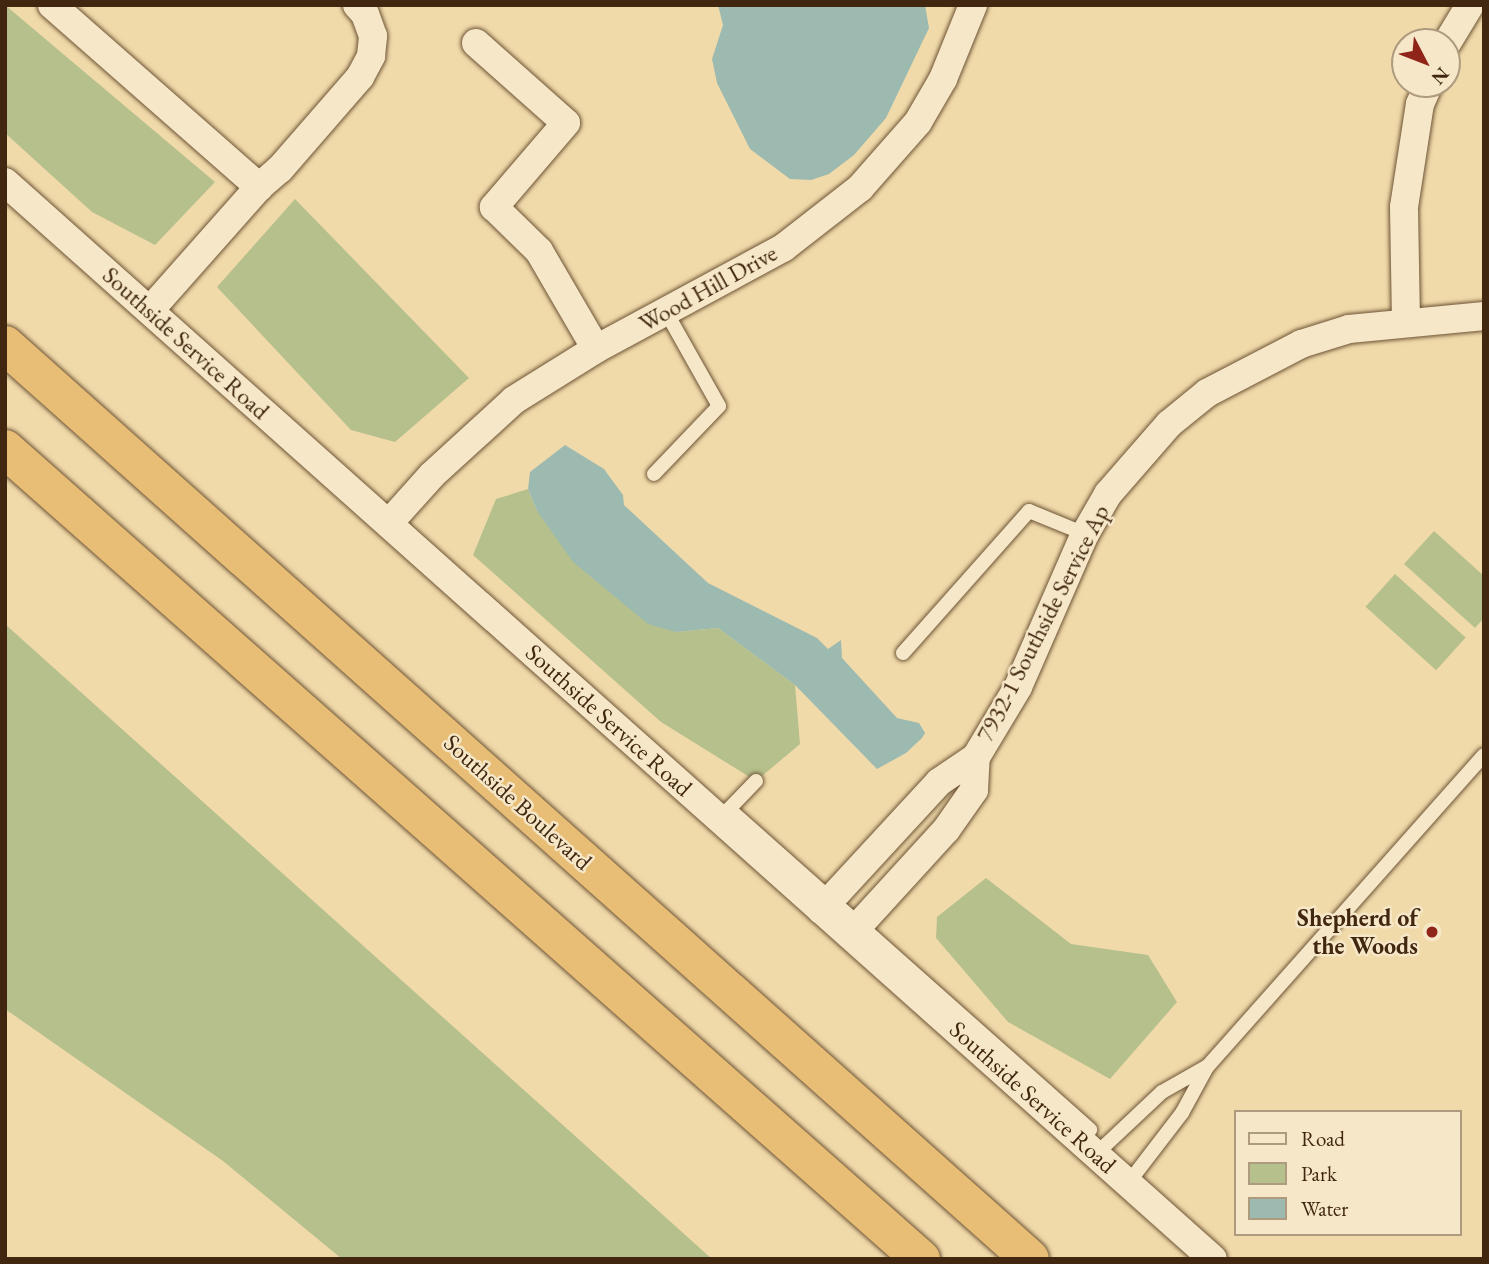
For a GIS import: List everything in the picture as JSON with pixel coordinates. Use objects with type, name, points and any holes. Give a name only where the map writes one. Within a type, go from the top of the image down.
[{"type":"highway","name":"Southside Boulevard","points":[[5,345],[1030,1259]]},
{"type":"highway","points":[[5,449],[921,1259]]},
{"type":"street","points":[[52,5],[259,187]]},
{"type":"street","points":[[150,310],[259,187],[280,169],[360,77],[371,56],[373,36],[365,13],[357,5]]},
{"type":"street","name":"Wood Hill Drive","points":[[389,523],[432,475],[514,400],[596,349],[783,248],[860,188],[918,122],[943,79],[973,5]]},
{"type":"street","points":[[1456,28],[1470,5]]},
{"type":"street","points":[[476,43],[566,123],[494,207],[539,251],[596,349]]},
{"type":"street","points":[[1406,322],[1404,207],[1423,98]]},
{"type":"street","name":"Southside Service Road","points":[[5,181],[821,910],[1093,1142],[1129,1182],[1213,1259]]},
{"type":"street","name":"7932-1 Southside Service Ap","points":[[821,910],[939,782],[976,757],[1017,687],[1085,534],[1135,459],[1207,393],[1301,344],[1349,329],[1484,316]]},
{"type":"street","points":[[850,935],[946,830],[974,790],[976,757]]},
{"type":"lane","points":[[654,474],[719,406],[666,312]]},
{"type":"lane","points":[[903,653],[1029,511],[1085,534]]},
{"type":"lane","points":[[1129,1182],[1182,1113],[1208,1067],[1484,755]]},
{"type":"lane","points":[[756,781],[729,808],[1093,1142],[1162,1092],[1208,1067]]},
{"type":"green space","points":[[5,5],[215,182],[155,245],[92,212],[5,133]]},
{"type":"green space","points":[[295,199],[469,378],[395,442],[351,430],[217,287]]},
{"type":"green space","points":[[528,489],[537,511],[676,632],[718,628],[795,685],[800,744],[756,781],[661,722],[473,555],[496,499]]},
{"type":"green space","points":[[1434,531],[1484,576],[1484,618],[1475,628],[1404,564]]},
{"type":"green space","points":[[1395,574],[1466,638],[1436,670],[1366,607]]},
{"type":"green space","points":[[5,624],[712,1259],[342,1259],[223,1161],[5,1009]]},
{"type":"green space","points":[[986,878],[1071,944],[1148,955],[1177,1002],[1110,1079],[1008,1022],[936,938],[937,917]]},
{"type":"water","points":[[718,5],[925,5],[929,28],[886,118],[854,155],[829,174],[811,180],[790,179],[750,149],[717,83],[712,59],[723,25]]},
{"type":"water","points":[[565,445],[604,469],[623,495],[624,505],[708,583],[817,638],[828,649],[841,640],[842,658],[897,718],[919,723],[925,733],[922,738],[906,753],[877,769],[795,685],[718,628],[676,632],[648,624],[573,562],[537,511],[528,489],[530,472]]},
{"type":"place","name":"Shepherd of the Woods","points":[[1432,932]]}]
